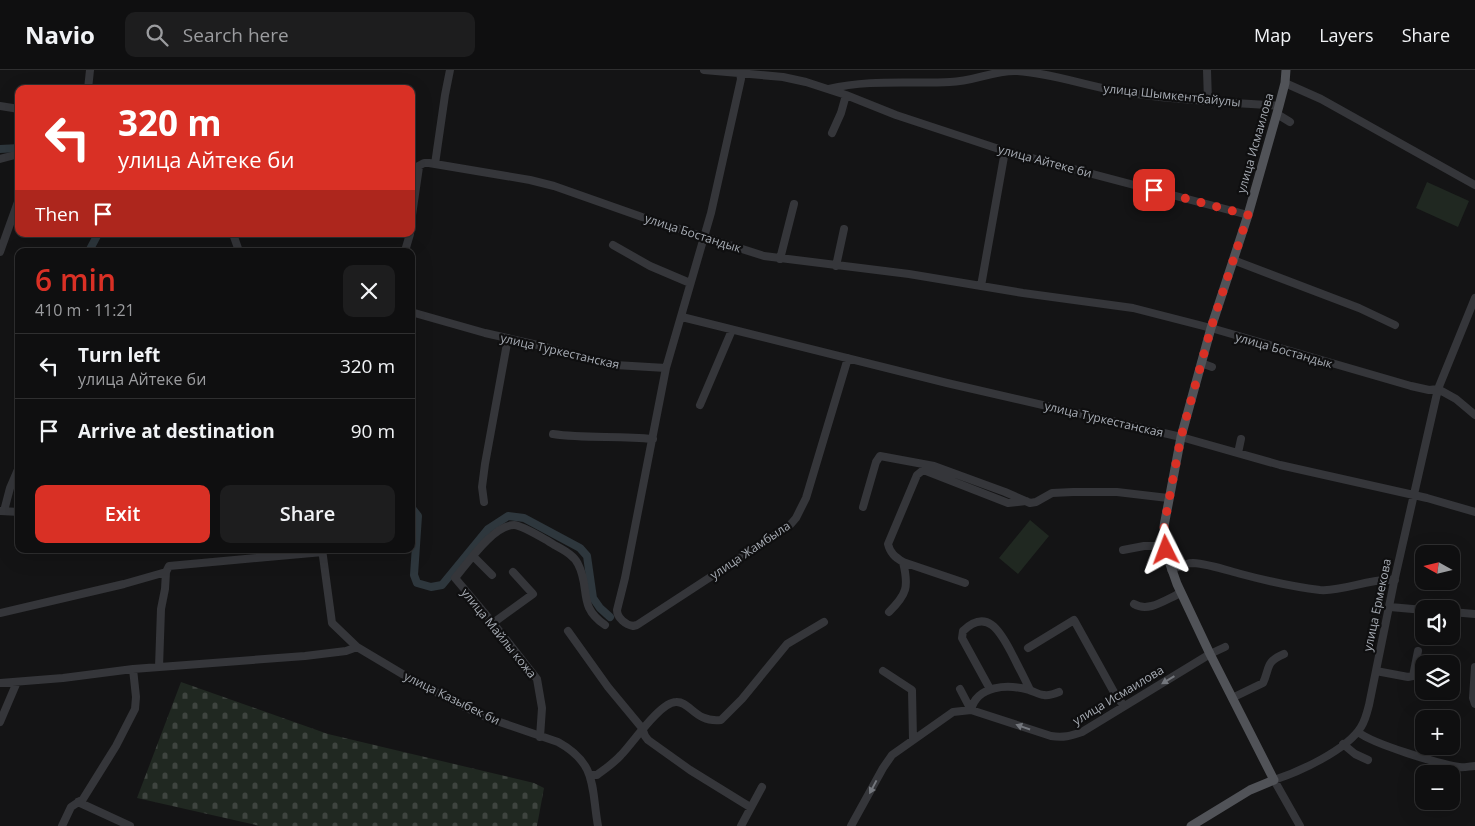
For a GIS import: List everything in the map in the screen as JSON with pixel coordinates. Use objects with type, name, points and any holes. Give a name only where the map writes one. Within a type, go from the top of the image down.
[{"type":"main road","name":"улица Исмаилова","points":[[1274,780],[1210,654],[1171,570],[1165,546],[1164,526],[1181,437],[1211,328],[1248,215],[1278,110],[1285,83],[1286,70]]},
{"type":"main road","name":"улица Ермекова","points":[[1191,826],[1250,790],[1274,780]]},
{"type":"street","points":[[88,85],[90,70]]},
{"type":"street","points":[[436,164],[450,70]]},
{"type":"street","name":"улица Айтеке би","points":[[704,70],[784,74],[846,95],[896,115],[1005,151],[1248,215]]},
{"type":"street","points":[[1207,70],[1208,100]]},
{"type":"street","name":"улица Шымкентбайулы","points":[[829,89],[871,82],[950,82],[1014,71],[1033,72],[1118,91],[1208,100],[1278,110]]},
{"type":"street","points":[[553,434],[653,439],[666,368],[676,329],[682,316],[690,283],[705,237],[729,136],[740,73]]},
{"type":"street","points":[[1285,83],[1321,99],[1475,185]]},
{"type":"street","points":[[832,133],[844,105],[846,95]]},
{"type":"street","points":[[0,106],[15,108]]},
{"type":"street","points":[[1278,110],[1290,122]]},
{"type":"street","points":[[981,286],[1005,151]]},
{"type":"street","points":[[0,158],[15,155]]},
{"type":"street","name":"улица Бостандык","points":[[415,168],[424,163],[436,164],[530,180],[764,256],[909,274],[1133,308],[1211,328],[1411,386],[1428,390],[1438,389]]},
{"type":"street","points":[[780,259],[794,204]]},
{"type":"street","points":[[0,252],[15,210]]},
{"type":"street","points":[[836,266],[844,229]]},
{"type":"street","points":[[613,244],[650,266],[690,283]]},
{"type":"street","points":[[1233,260],[1358,308],[1395,325]]},
{"type":"street","name":"улица Ермекова","points":[[1274,780],[1304,769],[1319,761],[1358,732],[1364,721],[1438,389],[1471,316],[1475,298]]},
{"type":"street","name":"улица Туркестанская","points":[[415,313],[615,365],[666,368]]},
{"type":"street","name":"улица Туркестанская","points":[[682,316],[947,383],[1181,437],[1280,465],[1414,495],[1475,512]]},
{"type":"street","points":[[700,405],[732,330]]},
{"type":"street","points":[[484,502],[482,487],[484,472],[508,338]]},
{"type":"street","name":"улица Жамбыла","points":[[653,439],[625,578],[616,612],[625,623],[633,626],[756,548],[790,525],[796,518],[806,498],[848,358]]},
{"type":"street","points":[[1201,363],[1212,367]]},
{"type":"street","points":[[1438,389],[1456,399],[1475,415]]},
{"type":"street","points":[[1238,453],[1241,439]]},
{"type":"street","points":[[863,507],[876,462],[880,456],[934,466],[997,489],[1030,504],[1052,493],[1073,492],[1126,493],[1168,498]]},
{"type":"street","points":[[965,583],[903,562],[890,552],[888,544],[917,476],[922,471],[931,473],[1008,503],[1026,501]]},
{"type":"street","points":[[15,477],[2,511],[15,512]]},
{"type":"street","name":"улица Майлы кожа","points":[[540,737],[542,708],[537,679],[455,578],[473,556],[499,530],[508,526],[518,526],[544,538],[574,558],[580,568],[584,582],[588,607],[605,625]]},
{"type":"street","points":[[1123,550],[1144,546],[1165,546]]},
{"type":"street","name":"улица Казыбек би","points":[[0,613],[116,586],[166,572],[169,566],[293,553]]},
{"type":"street","name":"улица Казыбек би","points":[[322,553],[332,623],[358,647],[404,675],[458,704],[488,718],[558,742],[569,748],[584,764],[591,775],[598,826]]},
{"type":"street","points":[[473,556],[492,574]]},
{"type":"street","points":[[889,612],[902,599],[906,589],[906,573],[903,562]]},
{"type":"street","points":[[1171,570],[1184,564],[1193,563],[1320,590],[1331,590],[1378,580],[1395,580]]},
{"type":"street","points":[[159,667],[160,609],[165,589],[166,572]]},
{"type":"street","points":[[493,623],[533,594],[513,572]]},
{"type":"street","points":[[1134,604],[1143,608],[1150,608],[1181,593]]},
{"type":"street","points":[[1390,607],[1415,609]]},
{"type":"street","points":[[1460,613],[1475,614]]},
{"type":"street","points":[[1028,648],[1074,620],[1115,694],[1124,706]]},
{"type":"street","points":[[591,775],[596,775],[621,756],[642,728],[668,705],[677,701],[705,720],[721,720],[738,704],[787,644],[824,622]]},
{"type":"street","points":[[990,689],[962,638],[962,631],[972,623],[986,622],[992,624],[1001,633],[1030,690]]},
{"type":"street","points":[[568,631],[608,687],[642,728],[648,740],[668,755],[750,807]]},
{"type":"street","points":[[0,683],[133,669],[306,656],[346,651],[358,647]]},
{"type":"street","points":[[1210,654],[1225,647]]},
{"type":"street","points":[[1376,671],[1412,676],[1418,651]]},
{"type":"street","name":"улица Исмаилова","points":[[852,826],[892,755],[953,712],[972,710],[981,712],[1051,736],[1063,738],[1082,732],[1210,654]]},
{"type":"street","points":[[1232,698],[1263,684],[1269,664],[1276,657],[1284,654]]},
{"type":"street","points":[[1475,667],[1473,698],[1475,704]]},
{"type":"street","points":[[62,826],[71,807],[83,799],[116,746],[135,709],[136,697],[133,669]]},
{"type":"street","points":[[883,671],[912,690],[913,740]]},
{"type":"street","points":[[0,722],[17,682]]},
{"type":"street","points":[[972,710],[973,701],[977,696],[990,689],[1017,688],[1030,690],[1044,696],[1059,692]]},
{"type":"street","points":[[960,689],[972,710]]},
{"type":"street","points":[[979,722],[981,712]]},
{"type":"street","points":[[1358,732],[1371,740],[1444,763],[1459,767],[1475,766]]},
{"type":"street","points":[[1343,744],[1355,754],[1368,760]]},
{"type":"street","points":[[1274,780],[1300,826]]},
{"type":"street","points":[[741,826],[762,787]]},
{"type":"street","points":[[78,802],[130,826]]},
{"type":"green space","points":[[1427,182],[1469,201],[1458,227],[1416,208]]},
{"type":"green space","points":[[1030,520],[1049,536],[1018,574],[999,558]]},
{"type":"green space","points":[[181,682],[328,734],[534,783],[544,788],[537,826],[260,826],[137,798]]},
{"type":"waterway","points":[[0,149],[15,148]]},
{"type":"waterway","points":[[91,248],[96,237]]},
{"type":"waterway","points":[[415,512],[418,516],[414,575],[417,583],[431,587],[442,585],[488,529],[508,516],[524,518],[580,548],[587,556],[593,598],[610,617]]},
{"type":"route","points":[[1154,190],[1248,215],[1220,298],[1181,437],[1164,526],[1166,550]]}]
